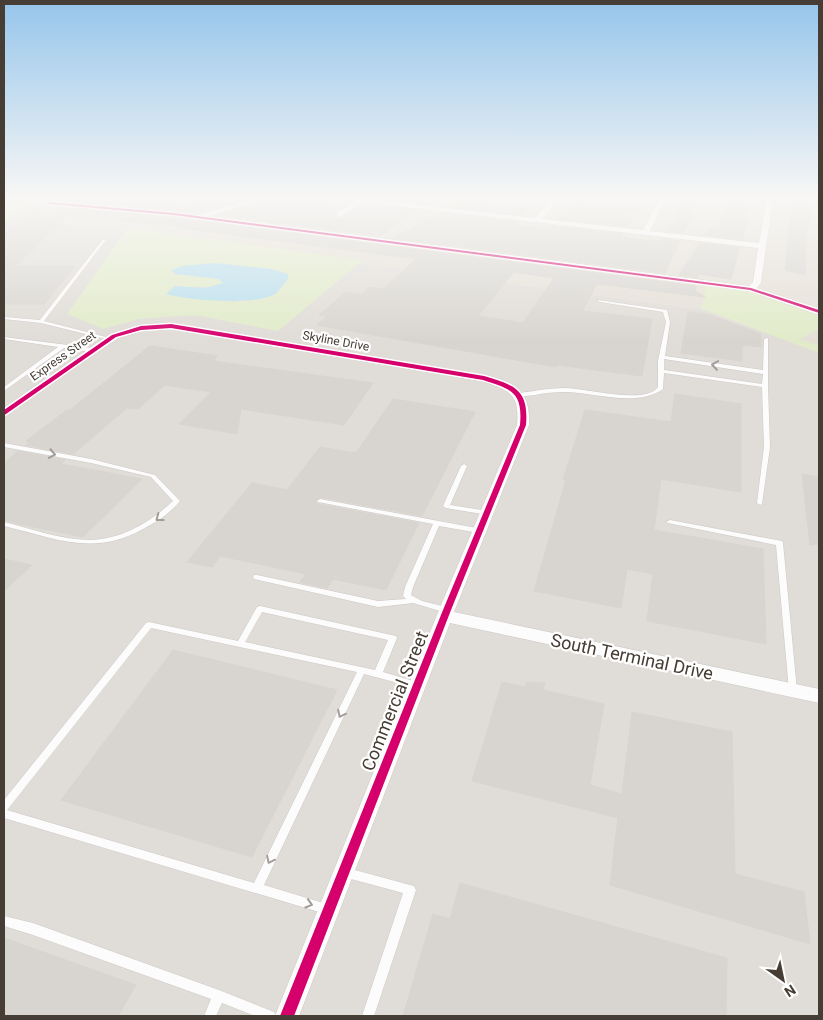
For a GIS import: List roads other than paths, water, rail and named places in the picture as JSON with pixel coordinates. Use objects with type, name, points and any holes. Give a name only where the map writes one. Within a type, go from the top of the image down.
[{"type":"street","points":[[414,246],[752,289],[819,312]]},
{"type":"street","points":[[752,289],[757,283],[762,246],[758,246]]},
{"type":"street","name":"Skyline Drive","points":[[141,328],[171,326],[194,328],[467,375],[504,385],[520,396]]},
{"type":"street","name":"Express Street","points":[[4,413],[108,339],[141,328]]},
{"type":"street","name":"Commercial Street","points":[[287,1016],[446,613],[523,425],[526,409],[520,396]]},
{"type":"street","name":"South Terminal Drive","points":[[446,613],[819,696]]},
{"type":"lane","points":[[41,322],[100,246]]},
{"type":"lane","points":[[520,396],[550,390],[573,390],[634,396],[657,393],[661,388],[662,357],[668,322],[665,311],[600,301]]},
{"type":"lane","points":[[4,318],[41,322],[108,339]]},
{"type":"lane","points":[[4,338],[92,350]]},
{"type":"lane","points":[[760,502],[767,447],[763,372],[766,339]]},
{"type":"lane","points":[[4,390],[64,346]]},
{"type":"lane","points":[[662,357],[763,372]]},
{"type":"lane","points":[[661,371],[765,383]]},
{"type":"lane","points":[[4,445],[91,461],[153,476],[177,501],[154,522],[133,531],[99,541],[77,540],[4,524]]},
{"type":"lane","points":[[464,466],[446,506],[488,513]]},
{"type":"lane","points":[[320,501],[480,531]]},
{"type":"lane","points":[[670,522],[779,543],[793,691]]},
{"type":"lane","points":[[412,601],[408,596],[409,587],[437,523]]},
{"type":"lane","points":[[257,577],[378,604],[412,601],[446,613]]},
{"type":"lane","points":[[240,644],[260,609],[393,638],[378,674]]},
{"type":"lane","points":[[4,807],[149,624],[362,670],[418,685]]},
{"type":"lane","points":[[257,888],[362,670]]},
{"type":"lane","points":[[4,814],[329,910]]},
{"type":"lane","points":[[344,872],[410,890],[368,1016]]},
{"type":"lane","points":[[4,921],[33,929],[270,1016]]},
{"type":"lane","points":[[210,1016],[219,996]]},
{"type":"water","points":[[215,263],[271,269],[288,274],[288,279],[275,294],[253,300],[205,300],[166,294],[175,286],[205,288],[223,283],[219,279],[175,274],[171,270],[182,266]]}]
